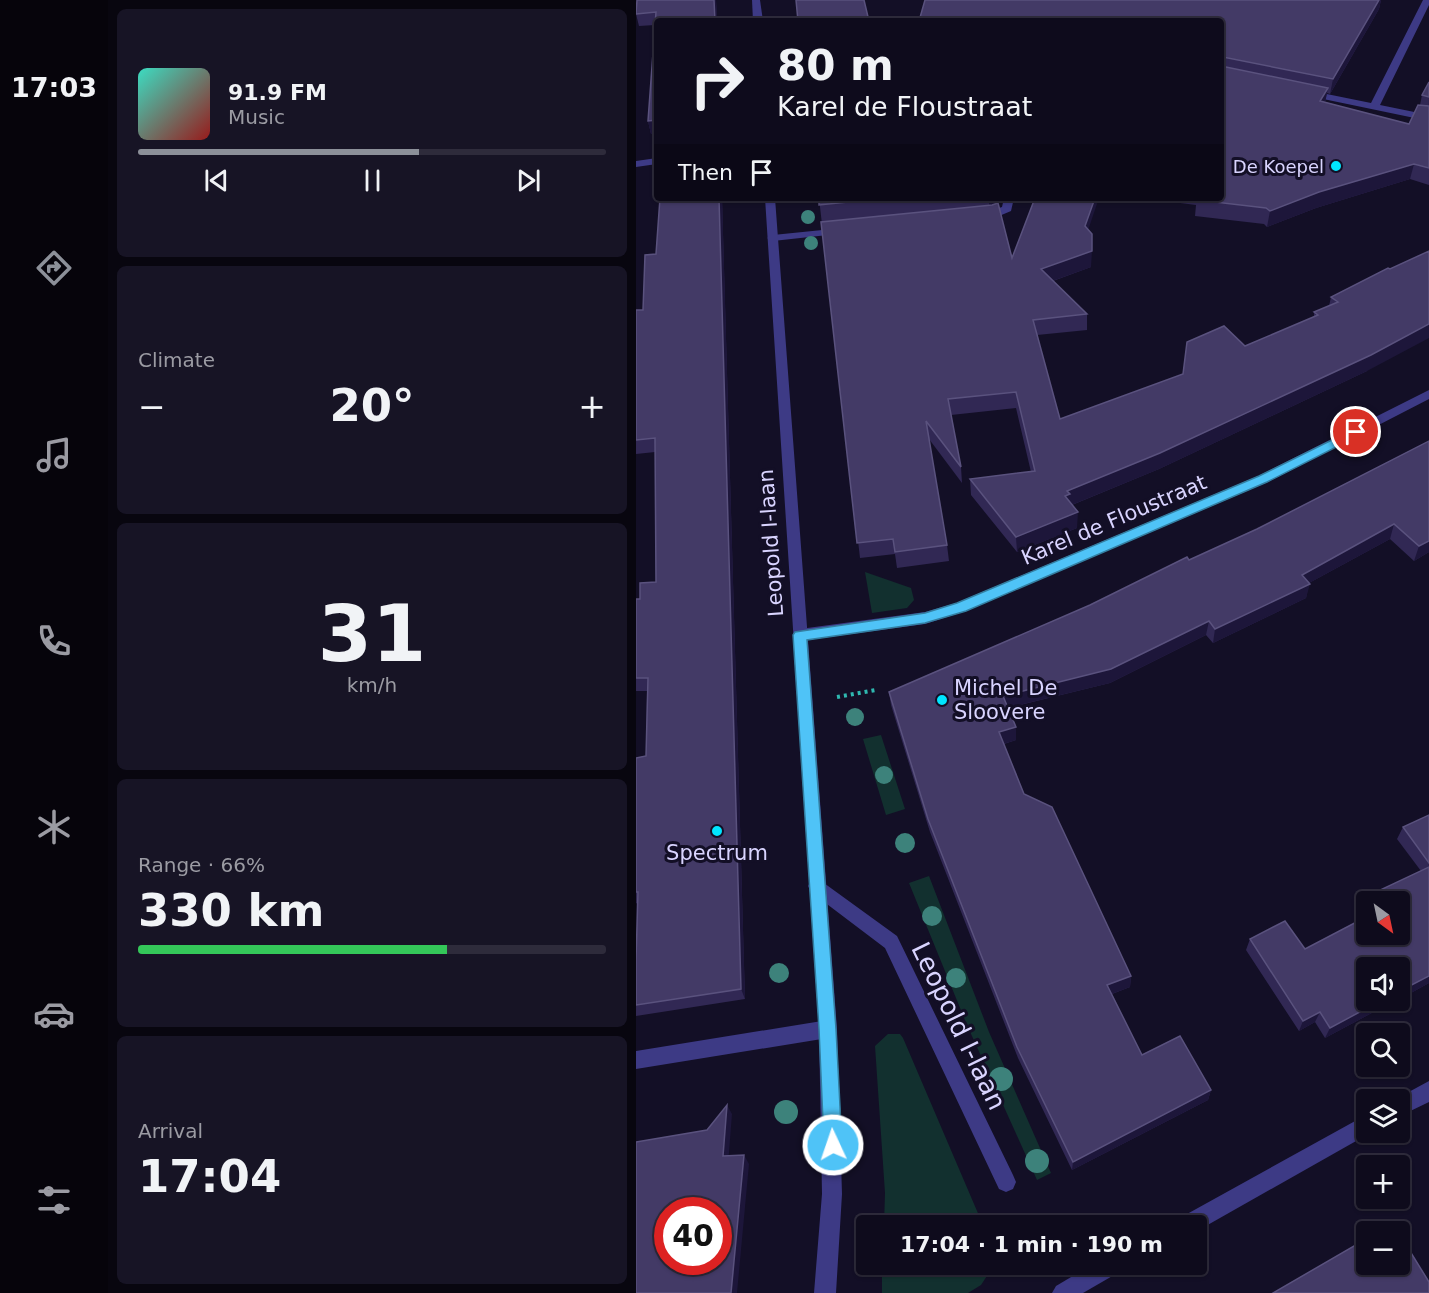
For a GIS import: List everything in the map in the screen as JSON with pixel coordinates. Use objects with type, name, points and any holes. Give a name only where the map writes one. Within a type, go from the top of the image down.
[{"type":"street","points":[[756,0],[758,18]]},
{"type":"street","points":[[1374,106],[1427,0]]},
{"type":"street","points":[[1294,90],[1429,118]]},
{"type":"street","points":[[636,164],[654,161]]},
{"type":"street","name":"Leopold I-laan","points":[[770,201],[828,1029],[833,1169],[825,1293]]},
{"type":"street","points":[[970,218],[992,216],[1007,209],[1008,201]]},
{"type":"street","points":[[773,238],[858,229]]},
{"type":"street","name":"Karel de Floustraat","points":[[800,635],[925,618],[961,607],[1263,479],[1429,394]]},
{"type":"street","name":"Leopold I-laan","points":[[818,886],[891,942],[1006,1182]]},
{"type":"street","points":[[636,1060],[828,1029]]},
{"type":"street","points":[[1410,1101],[1429,1091]]},
{"type":"street","points":[[1205,1215],[1356,1131]]},
{"type":"street","points":[[1063,1293],[1095,1275]]},
{"type":"path","points":[[837,697],[876,690]]},
{"type":"green space","points":[[865,572],[911,588],[914,600],[907,608],[872,613]]},
{"type":"green space","points":[[881,735],[905,809],[886,815],[863,739]]},
{"type":"green space","points":[[929,876],[989,1032],[1051,1173],[1037,1180],[967,1025],[909,883]]},
{"type":"green space","points":[[888,1034],[900,1034],[903,1038],[979,1215],[884,1215],[885,1193],[875,1046]]},
{"type":"green space","points":[[882,1275],[988,1275],[981,1285],[968,1293],[882,1293]]},
{"type":"building","points":[[637,0],[714,0],[715,18],[656,18],[656,12],[636,14]]},
{"type":"building","points":[[796,0],[864,0],[868,18],[798,18]]},
{"type":"building","points":[[925,0],[1379,0],[1333,79],[1224,57],[1224,18],[920,18]]},
{"type":"building","points":[[654,39],[654,120],[648,121]]},
{"type":"building","points":[[1224,67],[1328,88],[1320,101],[1409,124],[1418,105],[1429,106],[1429,168],[1414,164],[1319,192],[1270,211],[1266,208],[1206,201],[1224,201]]},
{"type":"building","points":[[1429,82],[1429,97],[1422,95]]},
{"type":"building","points":[[660,201],[719,201],[741,989],[636,1005],[638,892],[636,892],[636,758],[646,756],[648,678],[636,678],[636,599],[640,599],[640,583],[656,582],[655,438],[636,440],[636,310],[643,310],[645,255],[656,254]]},
{"type":"building","points":[[819,201],[858,201],[819,205]]},
{"type":"building","points":[[1034,201],[1094,201],[1085,226],[1092,234],[1092,251],[1041,269],[1087,314],[1033,320],[1060,419],[1183,374],[1187,342],[1224,326],[1245,346],[1318,315],[1314,312],[1338,302],[1331,297],[1388,268],[1429,251],[1429,324],[1371,355],[1160,453],[1067,491],[1070,494],[1065,496],[1078,512],[1016,537],[970,479],[1035,471],[1016,392],[948,399],[961,467],[926,421],[947,545],[895,552],[893,539],[857,543],[821,222],[998,203],[1012,258]]},
{"type":"building","points":[[1429,441],[1429,541],[1419,546],[1394,524],[1302,575],[1310,584],[1215,629],[1209,621],[1111,669],[1003,696],[1016,727],[999,732],[1024,794],[1052,807],[1131,976],[1107,985],[1142,1055],[1180,1036],[1211,1090],[1073,1162],[1017,1047],[928,819],[889,692],[1090,605],[1187,557],[1189,560],[1257,529]]},
{"type":"building","points":[[1429,815],[1429,863],[1403,827]]},
{"type":"building","points":[[1429,867],[1429,976],[1410,986],[1410,957],[1356,957],[1356,1011],[1362,1011],[1330,1028],[1320,1012],[1303,1021],[1250,939],[1285,921],[1305,949],[1356,922],[1356,945],[1410,945],[1410,891],[1378,891]]},
{"type":"building","points":[[727,1105],[723,1156],[744,1155],[731,1293],[636,1293],[636,1142],[707,1130]]},
{"type":"building","points":[[1356,1245],[1356,1275],[1410,1275],[1410,1251],[1429,1282],[1429,1293],[1273,1293]]},
{"type":"place","name":"De Koepel","points":[[1336,166]]},
{"type":"place","name":"Michel De Sloovere","points":[[942,700]]},
{"type":"place","name":"Spectrum","points":[[717,831]]},
{"type":"route","points":[[833,1145],[828,1029],[800,635],[942,614],[1263,479],[1356,432]]}]
